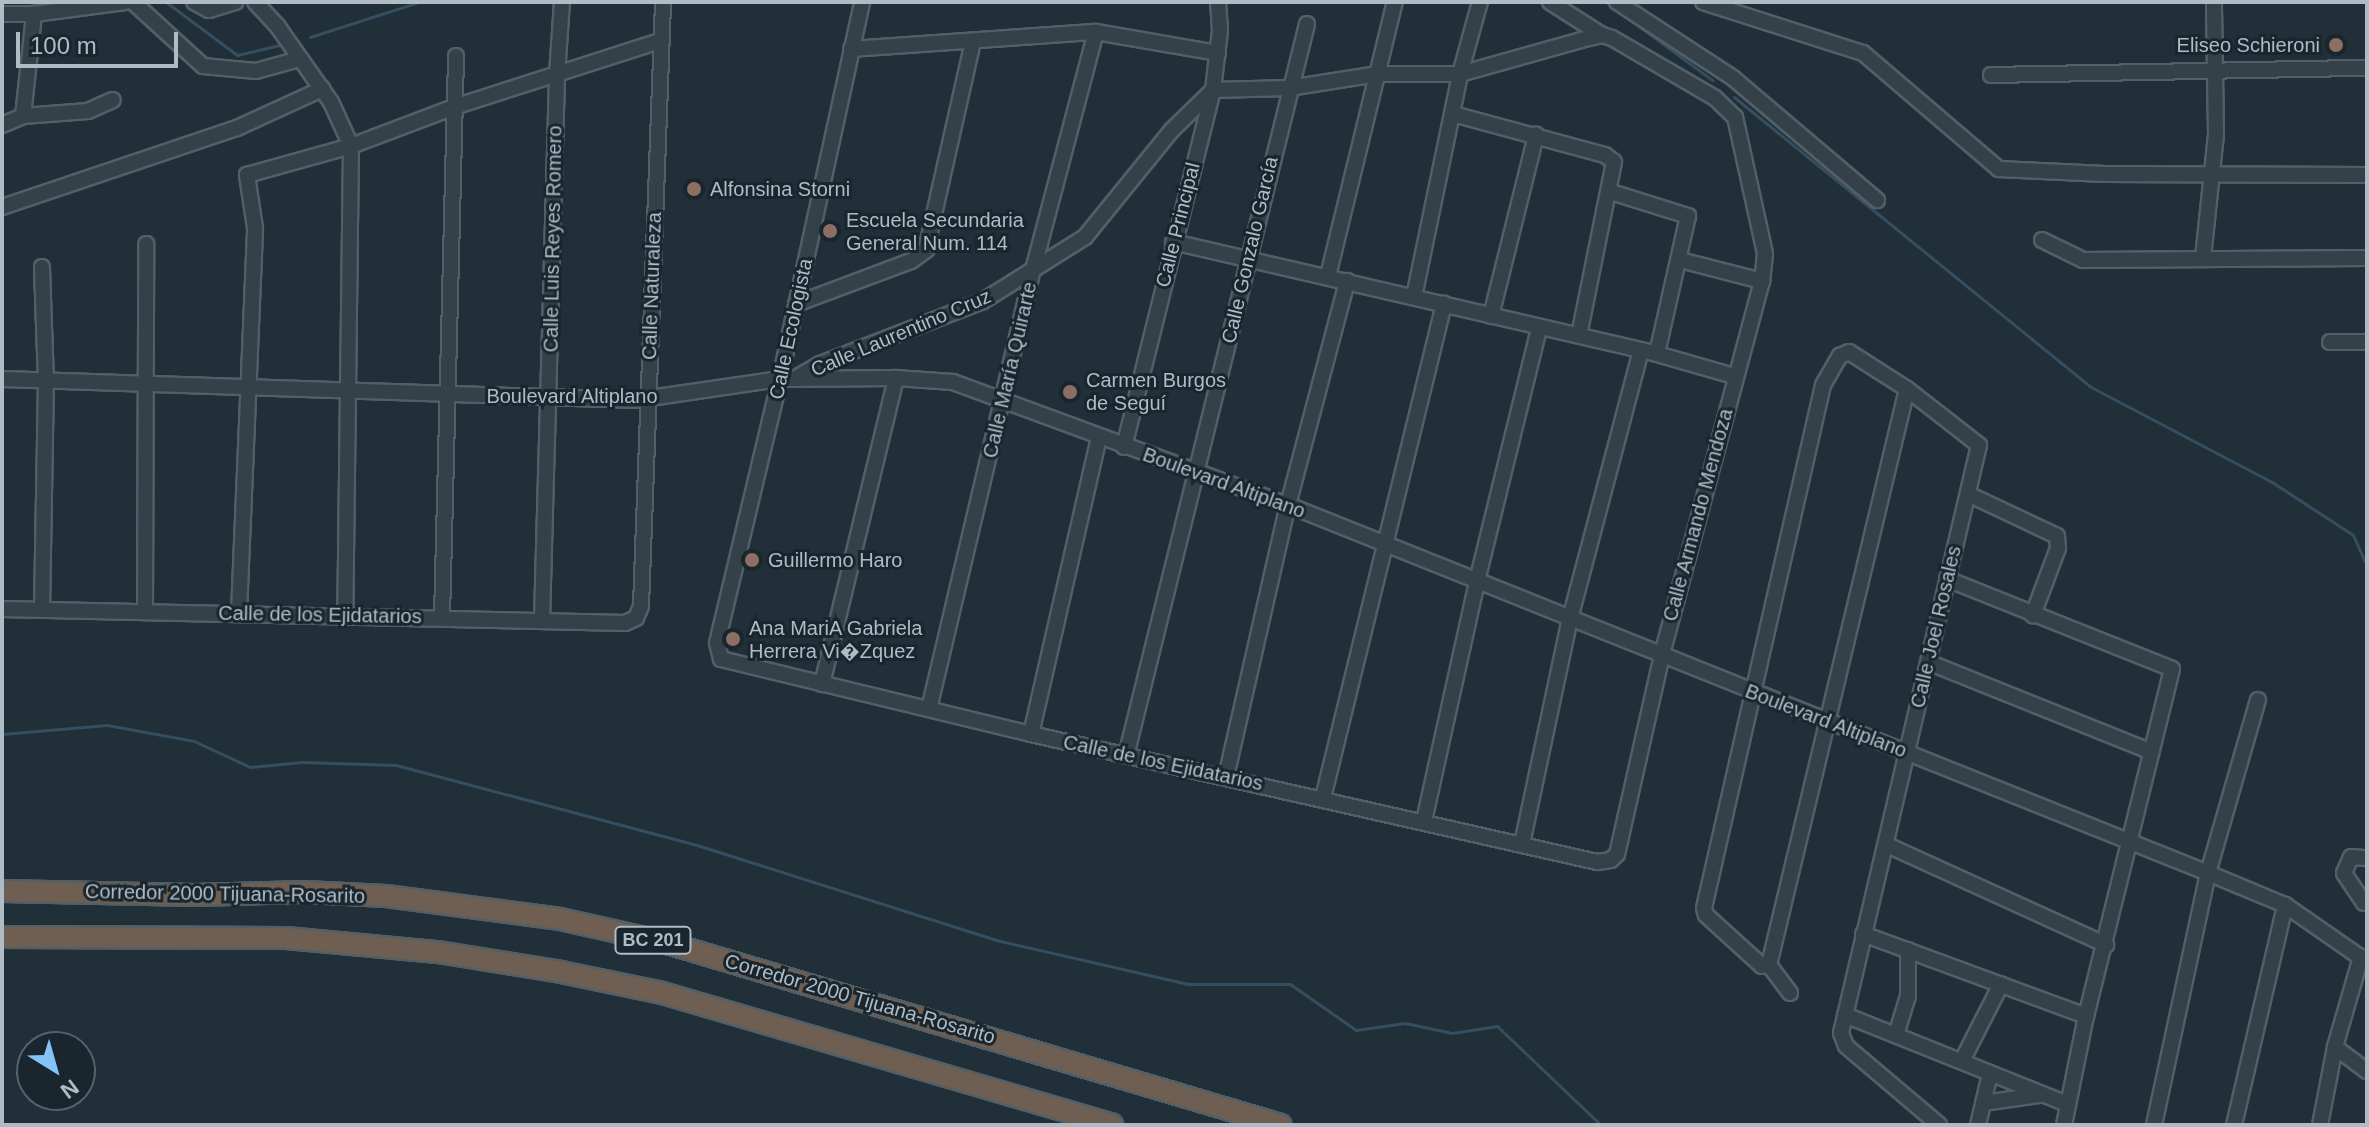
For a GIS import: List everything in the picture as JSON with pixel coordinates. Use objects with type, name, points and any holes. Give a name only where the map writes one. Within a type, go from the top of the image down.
[{"type":"highway","name":"Corredor 2000 Tijuana-Rosarito","points":[[2,891],[195,895],[305,892],[386,896],[560,919],[667,943],[1281,1125]]},
{"type":"highway","name":"BC 201","points":[[2,937],[300,939],[423,950],[561,972],[662,993],[1112,1125]]},
{"type":"street","points":[[2,14],[34,14],[125,2]]},
{"type":"street","points":[[133,2],[203,66],[256,71],[300,59]]},
{"type":"street","points":[[194,2],[209,10],[236,2]]},
{"type":"street","points":[[255,2],[278,27],[322,89],[342,123],[351,146],[345,615]]},
{"type":"street","name":"Calle Luis Reyes Romero","points":[[542,620],[557,75],[562,2]]},
{"type":"street","name":"Calle Naturaleza","points":[[636,618],[641,606],[663,2]]},
{"type":"street","name":"Calle Ecologista","points":[[718,654],[717,643],[787,379],[796,304],[862,2]]},
{"type":"street","name":"Calle Principal","points":[[1124,447],[1213,90],[1218,53],[1218,2]]},
{"type":"street","points":[[1328,276],[1395,2]]},
{"type":"street","points":[[1414,297],[1460,74],[1480,2]]},
{"type":"street","points":[[1550,2],[1715,98],[1733,78]]},
{"type":"street","points":[[1617,2],[1733,78],[1877,200]]},
{"type":"street","points":[[1703,2],[1863,53],[1992,166],[2007,171],[2367,175]]},
{"type":"street","points":[[2203,258],[2212,172],[2216,72],[2214,2]]},
{"type":"street","points":[[23,116],[34,14]]},
{"type":"street","name":"Calle Gonzalo García","points":[[1126,756],[1307,24]]},
{"type":"street","points":[[851,49],[1096,32],[1218,53]]},
{"type":"street","name":"Calle María Quirarte","points":[[929,709],[1033,270],[1096,32]]},
{"type":"street","points":[[1213,90],[1289,88],[1377,74],[1460,74],[1602,35]]},
{"type":"street","points":[[239,613],[255,228],[247,175],[351,146],[454,107],[660,41]]},
{"type":"street","points":[[796,304],[911,261],[926,250],[973,42]]},
{"type":"street","points":[[442,618],[456,56]]},
{"type":"street","points":[[1991,75],[2367,68]]},
{"type":"street","points":[[2,207],[237,128],[322,89]]},
{"type":"street","name":"Calle Laurentino Cruz","points":[[787,379],[983,301],[1033,270],[1093,229],[1172,130],[1213,90]]},
{"type":"street","name":"Calle Armando Mendoza","points":[[1611,860],[1620,847],[1662,655],[1734,376],[1762,281],[1765,254],[1735,117],[1715,98]]},
{"type":"street","points":[[2,125],[23,116],[88,111],[113,100]]},
{"type":"street","points":[[1453,114],[1611,158],[1615,169],[1611,192],[1579,335]]},
{"type":"street","points":[[1491,316],[1536,135]]},
{"type":"street","points":[[1611,192],[1686,214],[1688,222],[1657,354]]},
{"type":"street","points":[[2042,240],[2083,260],[2367,258]]},
{"type":"street","points":[[1173,242],[1579,335],[1734,376]]},
{"type":"street","points":[[145,611],[146,244]]},
{"type":"street","points":[[1680,260],[1762,281]]},
{"type":"street","points":[[42,267],[46,383],[42,609]]},
{"type":"street","points":[[1226,777],[1288,505],[1347,281]]},
{"type":"street","points":[[1323,798],[1444,304]]},
{"type":"street","points":[[1424,821],[1477,581],[1539,328]]},
{"type":"street","points":[[2330,342],[2367,342]]},
{"type":"street","points":[[1522,844],[1570,619],[1641,351]]},
{"type":"street","points":[[1769,965],[1762,966],[1704,911],[1823,385],[1840,356],[1849,352],[1907,389],[1769,965],[1790,993]]},
{"type":"street","points":[[822,684],[896,378]]},
{"type":"street","name":"Boulevard Altiplano","points":[[2,379],[348,393],[648,399],[787,379],[896,378],[953,382],[1004,398],[1124,447],[1288,505],[2208,873],[2285,905],[2364,959]]},
{"type":"street","name":"Calle Joel Rosales","points":[[1907,389],[1977,442],[1979,449],[1841,1033],[1846,1046],[1939,1125]]},
{"type":"street","points":[[1031,734],[1099,437]]},
{"type":"street","points":[[1968,494],[2057,536],[2058,548],[2033,615]]},
{"type":"street","points":[[1947,579],[2170,667],[2172,671],[2086,1016],[2064,1125]]},
{"type":"street","name":"Calle de los Ejidatarios","points":[[2,609],[625,623],[636,618]]},
{"type":"street","name":"Calle de los Ejidatarios","points":[[718,654],[727,663],[1126,756],[1597,862],[1611,860]]},
{"type":"street","points":[[1928,662],[2152,752]]},
{"type":"street","points":[[2154,1125],[2208,873],[2258,700]]},
{"type":"street","points":[[1887,845],[2106,945]]},
{"type":"street","points":[[2364,903],[2344,873],[2351,857],[2367,858]]},
{"type":"street","points":[[2234,1125],[2285,905]]},
{"type":"street","points":[[1863,934],[2086,1016]]},
{"type":"street","points":[[1896,1035],[1908,996],[1908,950]]},
{"type":"street","points":[[2320,1125],[2335,1047],[2364,959]]},
{"type":"street","points":[[1962,1061],[2001,984]]},
{"type":"street","points":[[1845,1015],[2068,1104]]},
{"type":"street","points":[[2335,1047],[2367,1071]]},
{"type":"street","points":[[1978,1125],[1990,1074]]},
{"type":"street","points":[[1983,1103],[2045,1095]]},
{"type":"waterway","points":[[166,2],[237,55],[280,45]]},
{"type":"waterway","points":[[310,37],[419,2]]},
{"type":"waterway","points":[[1606,2],[1712,80]]},
{"type":"waterway","points":[[1734,97],[2089,386],[2272,482],[2353,535],[2367,567]]},
{"type":"waterway","points":[[2,734],[107,725],[194,741],[250,767],[302,762],[396,765],[700,846],[996,940],[1188,984],[1290,984],[1356,1030],[1405,1023],[1452,1033],[1497,1026],[1601,1125]]},
{"type":"place","name":"Eliseo Schieroni","points":[[2336,45]]},
{"type":"place","name":"Alfonsina Storni","points":[[694,189]]},
{"type":"place","name":"Escuela Secundaria General Num. 114","points":[[830,231]]},
{"type":"place","name":"Carmen Burgos de Seguí","points":[[1070,392]]},
{"type":"place","name":"Guillermo Haro","points":[[752,560]]},
{"type":"place","name":"Ana MariA Gabriela Herrera Vi�Zquez","points":[[733,639]]}]
